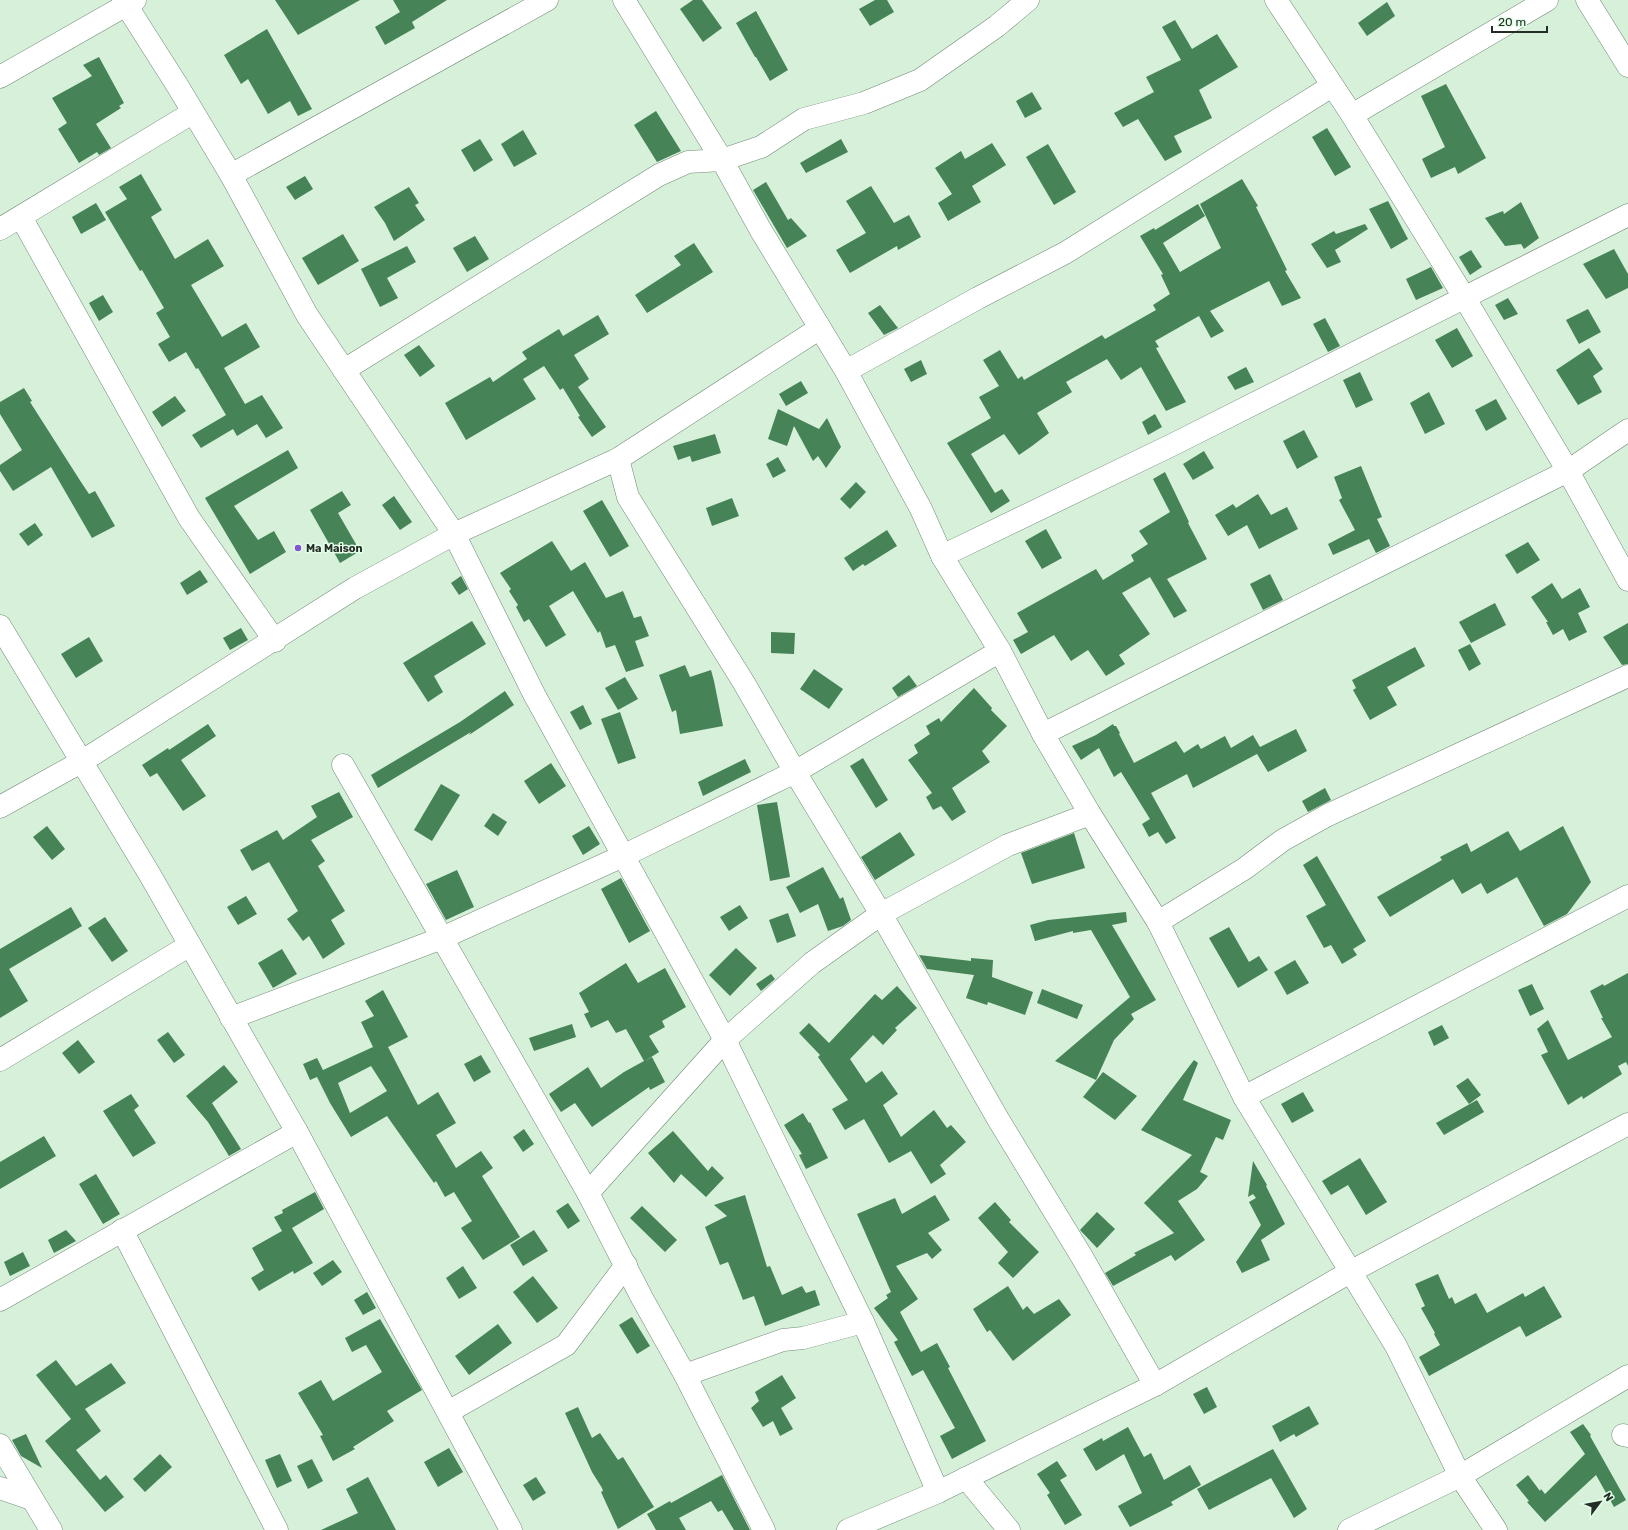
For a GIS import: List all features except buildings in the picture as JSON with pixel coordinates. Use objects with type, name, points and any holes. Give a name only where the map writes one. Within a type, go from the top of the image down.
[{"type":"street","points":[[230,175],[547,0]]},
{"type":"street","points":[[624,0],[722,160],[760,229],[846,371],[921,509],[942,556],[1000,651],[1043,734],[1090,814],[1158,922],[1244,1097],[1396,1346],[1460,1476],[1496,1530]]},
{"type":"street","points":[[344,370],[659,175],[688,162],[722,160],[761,147],[804,119],[864,103],[920,80],[997,26],[1028,0]]},
{"type":"street","points":[[1276,0],[1352,115],[1464,297],[1568,470],[1628,580]]},
{"type":"street","points":[[1352,115],[1547,0]]},
{"type":"street","points":[[1587,0],[1628,66]]},
{"type":"street","points":[[0,77],[128,2],[177,84],[192,113],[230,175],[304,310],[454,534],[535,696],[725,1040],[863,1322],[938,1492]]},
{"type":"street","points":[[846,371],[978,298],[1065,253],[1332,86]]},
{"type":"street","points":[[0,229],[192,113]]},
{"type":"street","points":[[942,556],[1172,445],[1628,215]]},
{"type":"street","points":[[21,217],[189,518],[275,640]]},
{"type":"street","points":[[0,807],[81,762],[355,588],[454,534],[618,459],[820,328]]},
{"type":"street","points":[[1043,734],[1568,470],[1628,430]]},
{"type":"street","points":[[618,459],[628,497],[744,683],[795,772],[880,914],[998,1119],[1082,1257],[1155,1385]]},
{"type":"street","points":[[0,626],[150,875],[297,1132],[512,1530]]},
{"type":"street","points":[[231,1018],[442,938],[623,856],[795,772],[1000,651]]},
{"type":"street","points":[[1158,922],[1244,868],[1283,840],[1328,815],[1628,676]]},
{"type":"street","points":[[343,765],[588,1193],[642,1298],[685,1375],[764,1530]]},
{"type":"street","points":[[588,1193],[725,1040],[812,963],[880,914],[1008,845],[1090,814]]},
{"type":"street","points":[[1244,1097],[1628,896]]},
{"type":"street","points":[[0,1060],[190,945]]},
{"type":"street","points":[[848,1530],[938,1492],[1155,1385],[1350,1272],[1628,1124]]},
{"type":"street","points":[[0,1300],[297,1132]]},
{"type":"street","points":[[122,1230],[277,1530]]},
{"type":"street","points":[[448,1412],[566,1345],[626,1265]]},
{"type":"street","points":[[685,1375],[783,1340],[804,1338],[863,1322]]},
{"type":"street","points":[[1349,1530],[1460,1476],[1628,1376]]},
{"type":"street","points":[[0,1445],[51,1530]]},
{"type":"street","points":[[966,1478],[1009,1530]]},
{"type":"street","points":[[0,1488],[32,1499]]},
{"type":"place","name":"Ma Maison","points":[[298,548]]}]
